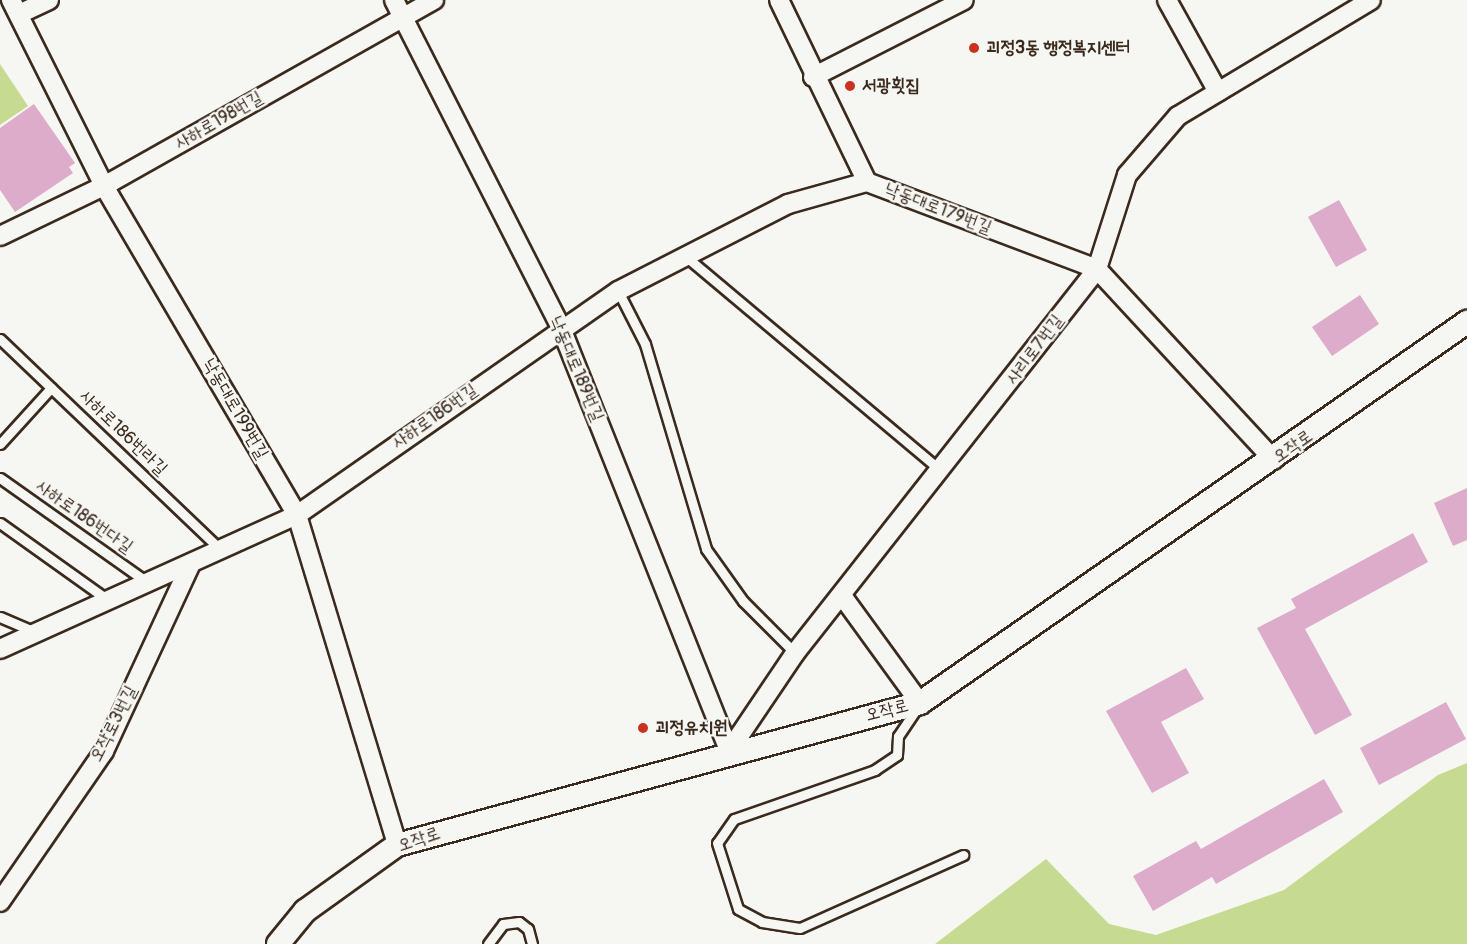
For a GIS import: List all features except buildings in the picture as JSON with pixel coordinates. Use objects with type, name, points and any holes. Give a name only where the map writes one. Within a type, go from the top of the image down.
[{"type":"street","points":[[15,7],[49,0]]},
{"type":"street","name":"낙동대로189번길","points":[[394,0],[401,18],[561,328],[729,751]]},
{"type":"street","name":"사하로198번길","points":[[0,236],[104,186],[434,0]]},
{"type":"street","name":"낙동대로179번길","points":[[779,0],[813,77],[867,182],[1097,269]]},
{"type":"street","points":[[813,77],[964,0]]},
{"type":"street","points":[[1167,0],[1218,92]]},
{"type":"street","name":"사리로7번길","points":[[729,751],[795,653],[843,597],[942,472],[1097,269],[1127,175],[1178,116],[1371,0]]},
{"type":"street","name":"낙동대로199번길","points":[[15,7],[104,186],[297,515],[397,845]]},
{"type":"street","name":"사하로186번길","points":[[0,649],[223,552],[297,515],[561,328],[618,291],[684,255],[788,204],[867,182]]},
{"type":"street","points":[[1097,269],[1274,460]]},
{"type":"street","name":"오작로","points":[[278,944],[305,910],[397,845],[729,751],[920,703],[1274,460],[1467,322]]},
{"type":"street","name":"오작로3번길","points":[[0,902],[104,751],[190,566]]},
{"type":"street","points":[[843,597],[920,703]]},
{"type":"lane","points":[[684,255],[942,472]]},
{"type":"lane","points":[[618,291],[645,344],[706,549],[743,601],[795,653]]},
{"type":"lane","name":"사하로186번라길","points":[[0,339],[223,552]]},
{"type":"lane","points":[[0,444],[51,388]]},
{"type":"lane","name":"사하로186번다길","points":[[0,478],[148,584]]},
{"type":"lane","points":[[0,523],[109,600]]},
{"type":"lane","points":[[0,617],[35,632]]},
{"type":"lane","points":[[920,703],[898,736],[897,755],[875,770],[734,819],[717,843],[738,909],[762,922],[800,928],[963,855]]},
{"type":"lane","points":[[488,944],[503,924],[519,922],[528,929],[532,944]]},
{"type":"green space","points":[[0,64],[28,106],[0,125]]},
{"type":"green space","points":[[1467,763],[1467,944],[935,944],[1046,859],[1109,924],[1156,935],[1284,890],[1438,775]]},
{"type":"place","name":"괴정3동 행정복지센터","points":[[974,48]]},
{"type":"place","name":"서광횟집","points":[[850,86]]},
{"type":"place","name":"괴정유치원","points":[[643,728]]}]
